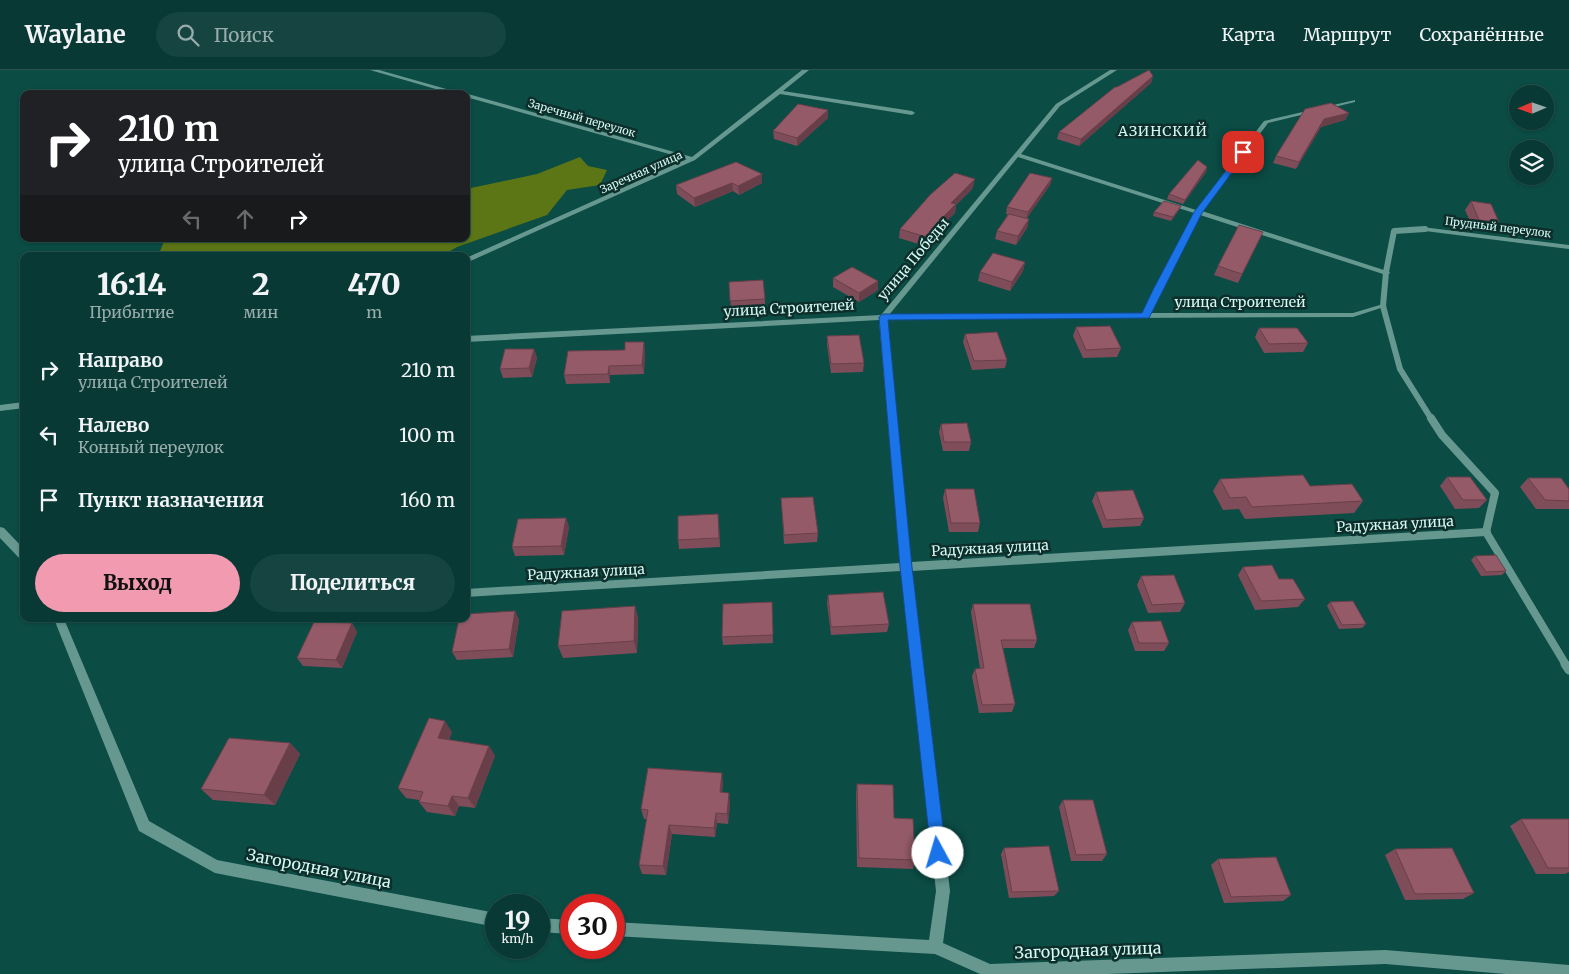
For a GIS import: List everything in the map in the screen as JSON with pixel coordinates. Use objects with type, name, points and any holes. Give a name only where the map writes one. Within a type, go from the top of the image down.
[{"type":"street","points":[[373,70],[446,90]]},
{"type":"street","name":"Заречная улица","points":[[470,260],[693,160],[806,70]]},
{"type":"street","name":"улица Победы","points":[[935,947],[943,891],[906,567],[883,317],[1058,105],[1114,70]]},
{"type":"street","points":[[780,92],[912,113]]},
{"type":"street","name":"Заречный переулок","points":[[470,96],[693,160]]},
{"type":"street","points":[[1146,316],[1157,290],[1198,212],[1266,122],[1353,101]]},
{"type":"street","points":[[1017,155],[1386,272]]},
{"type":"street","name":"Прудный переулок","points":[[1425,229],[1569,247]]},
{"type":"street","name":"улица Строителей","points":[[470,339],[883,317],[1353,315],[1383,306]]},
{"type":"street","points":[[0,408],[20,406]]},
{"type":"street","points":[[0,531],[20,552]]},
{"type":"street","name":"Радужная улица","points":[[470,593],[1486,532]]},
{"type":"street","name":"Загородная улица","points":[[60,622],[144,826],[215,866],[485,918]]},
{"type":"street","name":"Загородная улица","points":[[625,931],[935,947],[990,971],[1385,958],[1569,972]]},
{"type":"lane","points":[[1425,229],[1394,231],[1386,272],[1383,306],[1400,369],[1442,435],[1495,493],[1486,532],[1569,670]]},
{"type":"green space","points":[[580,157],[588,166],[607,170],[600,185],[567,190],[547,215],[457,247],[448,252],[160,252],[164,242],[470,242],[470,188],[537,174]]},
{"type":"building","points":[[1149,70],[1153,76],[1081,139],[1059,132],[1115,87]]},
{"type":"building","points":[[1331,103],[1349,113],[1324,119],[1299,162],[1276,156],[1305,109]]},
{"type":"building","points":[[798,104],[828,110],[797,138],[773,131]]},
{"type":"building","points":[[1198,160],[1207,167],[1185,200],[1169,194]]},
{"type":"building","points":[[736,162],[762,174],[738,186],[732,183],[694,198],[676,185]]},
{"type":"building","points":[[955,173],[975,179],[951,203],[956,204],[926,237],[900,229],[930,195]]},
{"type":"building","points":[[1030,173],[1052,178],[1028,212],[1007,207]]},
{"type":"building","points":[[1164,201],[1181,206],[1173,217],[1154,212]]},
{"type":"building","points":[[1471,201],[1491,204],[1499,222],[1479,220]]},
{"type":"building","points":[[1009,214],[1029,219],[1018,236],[997,231]]},
{"type":"building","points":[[1239,225],[1263,232],[1242,274],[1218,266]]},
{"type":"building","points":[[993,253],[1025,262],[1012,282],[980,272]]},
{"type":"building","points":[[852,267],[878,281],[859,293],[833,278]]},
{"type":"building","points":[[763,280],[765,299],[730,301],[729,282]]},
{"type":"building","points":[[1110,326],[1121,348],[1086,350],[1076,327]]},
{"type":"building","points":[[1259,328],[1297,328],[1308,343],[1269,344]]},
{"type":"building","points":[[997,332],[1007,360],[974,361],[965,334]]},
{"type":"building","points":[[859,335],[864,363],[831,364],[827,336]]},
{"type":"building","points":[[625,342],[644,342],[642,365],[609,366],[608,374],[564,375],[568,351],[625,350]]},
{"type":"building","points":[[505,349],[534,349],[529,368],[500,369]]},
{"type":"building","points":[[967,423],[971,442],[944,442],[941,424]]},
{"type":"building","points":[[1303,475],[1310,486],[1352,484],[1363,501],[1252,507],[1246,497],[1230,498],[1220,479]]},
{"type":"building","points":[[1447,477],[1470,477],[1487,500],[1463,500]]},
{"type":"building","points":[[1528,478],[1561,478],[1569,489],[1569,501],[1545,500]]},
{"type":"building","points":[[945,489],[974,489],[980,523],[951,523]]},
{"type":"building","points":[[1133,490],[1144,518],[1106,520],[1096,492]]},
{"type":"building","points":[[813,497],[818,533],[784,535],[781,498]]},
{"type":"building","points":[[718,514],[719,538],[678,540],[678,516]]},
{"type":"building","points":[[566,518],[561,546],[512,547],[518,519]]},
{"type":"building","points":[[1496,555],[1506,571],[1486,572],[1475,556]]},
{"type":"building","points":[[1272,565],[1279,579],[1293,579],[1305,599],[1261,601],[1243,567]]},
{"type":"building","points":[[1174,575],[1185,603],[1152,605],[1141,576]]},
{"type":"building","points":[[883,592],[889,624],[831,627],[828,595]]},
{"type":"building","points":[[1353,601],[1366,624],[1342,625],[1330,602]]},
{"type":"building","points":[[772,602],[773,635],[722,637],[723,604]]},
{"type":"building","points":[[973,604],[1030,604],[1037,640],[1001,640],[1015,704],[982,705],[975,669],[984,668]]},
{"type":"building","points":[[635,606],[634,641],[558,646],[562,611]]},
{"type":"building","points":[[515,611],[509,649],[452,652],[458,622],[470,622],[470,614]]},
{"type":"building","points":[[1161,621],[1169,643],[1139,643],[1132,622]]},
{"type":"building","points":[[314,622],[352,623],[336,660],[297,658]]},
{"type":"building","points":[[429,718],[445,721],[438,738],[489,746],[468,798],[452,796],[448,806],[419,802],[423,792],[398,788]]},
{"type":"building","points":[[229,738],[290,743],[264,795],[201,789]]},
{"type":"building","points":[[648,768],[722,773],[720,792],[729,793],[727,814],[716,813],[714,828],[669,825],[663,866],[639,865],[648,810],[641,809]]},
{"type":"building","points":[[857,784],[893,785],[894,818],[913,819],[915,860],[859,858]]},
{"type":"building","points":[[1063,800],[1093,800],[1107,854],[1076,855]]},
{"type":"building","points":[[1521,819],[1569,819],[1569,868],[1548,868]]},
{"type":"building","points":[[1049,846],[1059,891],[1012,892],[1004,848]]},
{"type":"building","points":[[1452,848],[1474,893],[1415,894],[1395,849]]},
{"type":"building","points":[[1276,857],[1291,895],[1231,897],[1218,859]]},
{"type":"district","name":"АЗИНСКИЙ","points":[[1163,131]]},
{"type":"route","points":[[938,853],[906,567],[883,317],[1146,316],[1157,290],[1198,212],[1243,152]]}]
